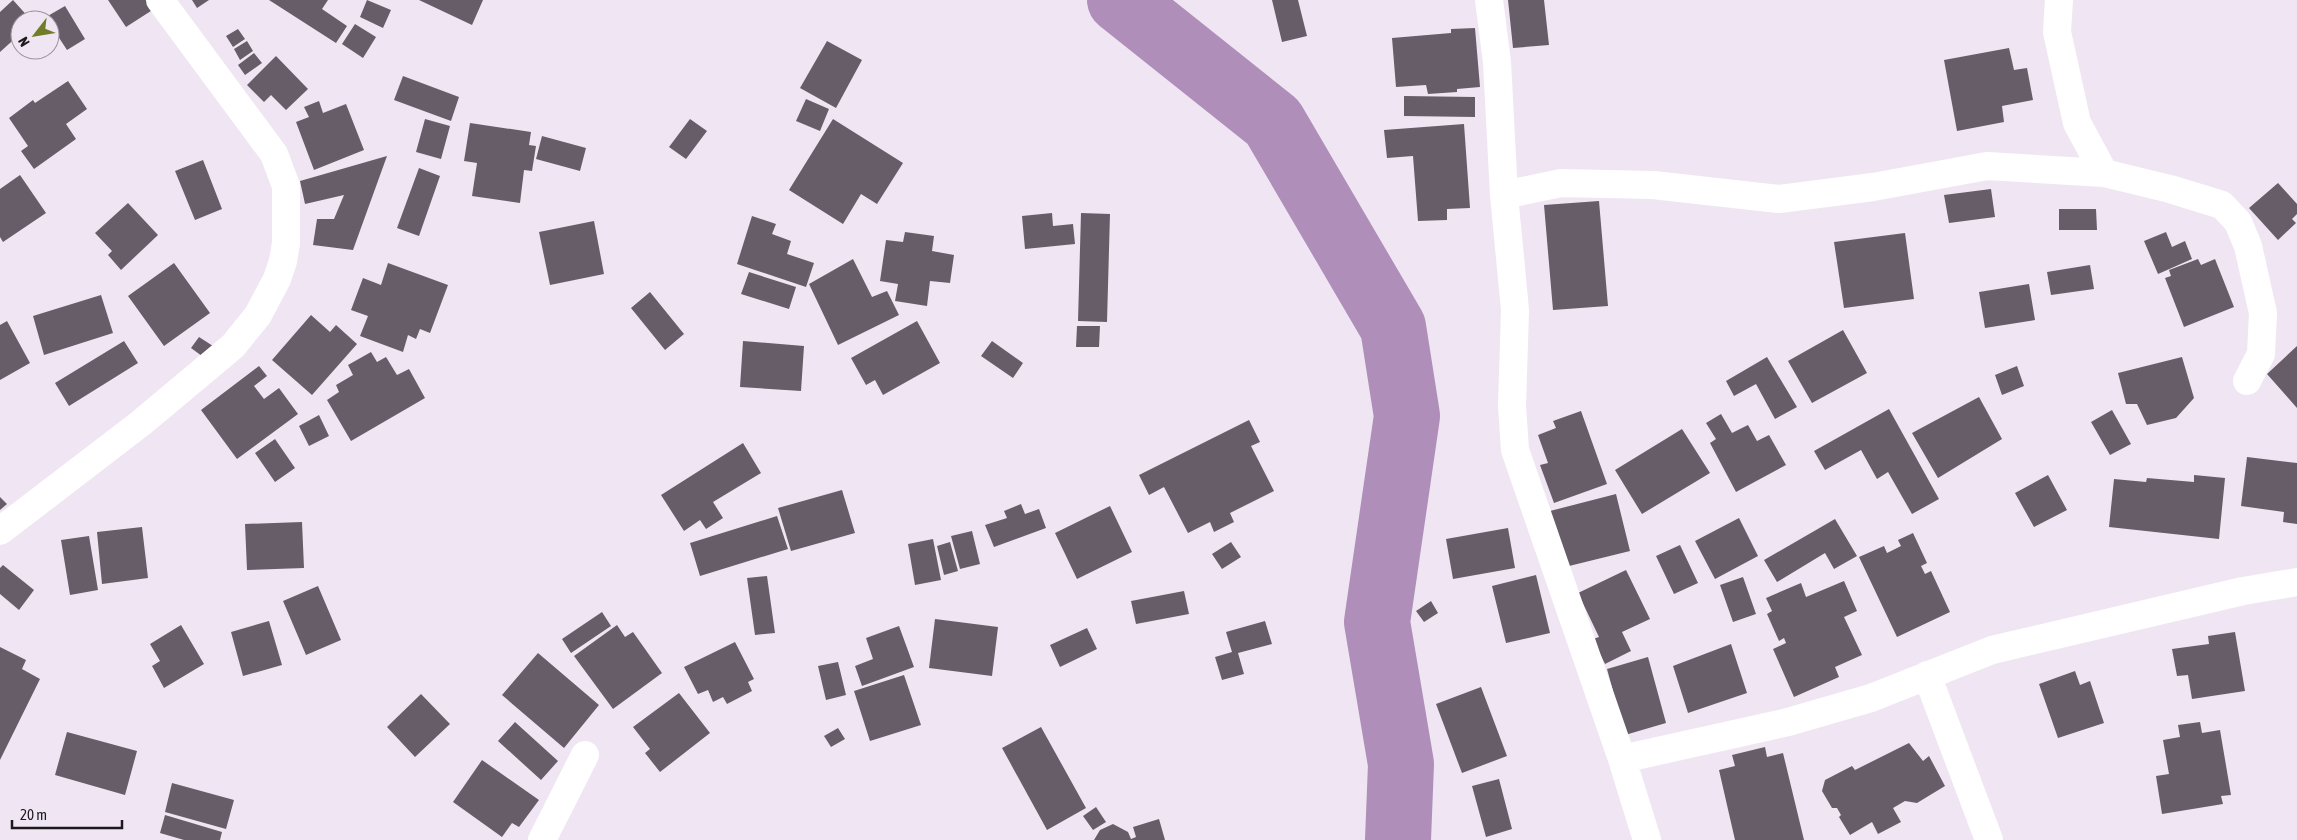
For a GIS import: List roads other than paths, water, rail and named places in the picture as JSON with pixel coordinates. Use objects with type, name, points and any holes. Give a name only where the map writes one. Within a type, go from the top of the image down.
[{"type":"street","points":[[0,531],[141,423],[233,346],[258,316],[277,279],[283,261],[286,242],[286,186],[274,154],[160,0]]},
{"type":"street","points":[[1489,0],[1497,62],[1504,196],[1515,310],[1512,406],[1515,450],[1622,759],[1647,840]]},
{"type":"street","points":[[2059,0],[2057,32],[2077,124],[2104,173]]},
{"type":"street","points":[[1504,196],[1560,184],[1654,185],[1779,199],[1874,187],[1987,166],[2104,173],[2170,189],[2222,206],[2238,222],[2248,246],[2263,313],[2261,354],[2247,381]]},
{"type":"street","points":[[1622,759],[1788,722],[1871,698],[1992,650],[2243,591],[2297,582]]},
{"type":"street","points":[[1927,675],[1989,840]]},
{"type":"street","points":[[542,840],[585,755]]},
{"type":"waterway","points":[[1120,0],[1273,122],[1393,327],[1407,416],[1377,622],[1401,764],[1398,840]]}]
